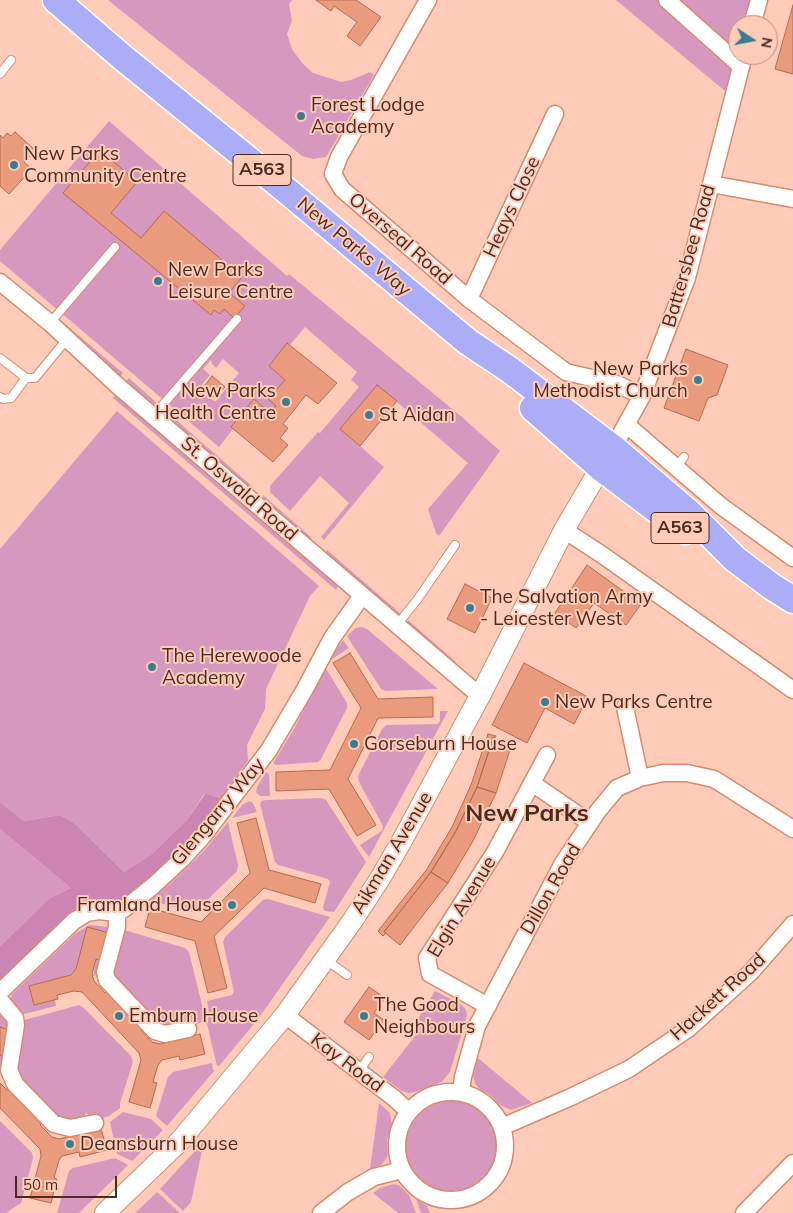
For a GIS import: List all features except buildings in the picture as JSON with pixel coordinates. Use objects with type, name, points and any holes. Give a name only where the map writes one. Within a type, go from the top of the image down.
[{"type":"highway","name":"New Parks Way","points":[[56,0],[122,57],[468,342],[510,370],[606,457],[682,530],[735,559],[793,600]]},
{"type":"street","name":"Overseal Road","points":[[428,0],[338,157],[334,174],[342,188],[469,299],[566,372],[617,384],[642,396]]},
{"type":"street","points":[[667,0],[728,49]]},
{"type":"street","points":[[755,15],[759,0]]},
{"type":"street","name":"Battersbee Road","points":[[606,457],[642,396],[687,278],[741,65]]},
{"type":"street","name":"Heays Close","points":[[469,299],[556,114]]},
{"type":"street","points":[[711,184],[793,199]]},
{"type":"street","name":"St. Oswald Road","points":[[0,282],[50,323],[118,386],[480,696]]},
{"type":"street","points":[[626,425],[680,462],[721,506],[793,558]]},
{"type":"street","name":"Aikman Avenue","points":[[105,1213],[179,1142],[285,1015],[381,877],[480,696],[564,530],[606,457]]},
{"type":"street","points":[[564,530],[601,554],[793,690]]},
{"type":"street","name":"Glengarry Way","points":[[117,913],[153,886],[182,859],[235,796],[269,750],[332,638],[362,596]]},
{"type":"street","points":[[625,707],[640,778]]},
{"type":"street","name":"Elgin Avenue","points":[[488,1006],[430,974],[427,958],[495,852],[548,755]]},
{"type":"street","name":"Dillon Road","points":[[461,1092],[463,1077],[477,1026],[563,864],[598,811],[617,788],[640,778],[663,773],[687,773],[714,779],[793,829]]},
{"type":"street","points":[[532,784],[590,823]]},
{"type":"street","points":[[0,992],[74,921],[87,913],[117,913],[117,927],[105,972],[107,980],[155,1031],[165,1034],[188,1029]]},
{"type":"street","name":"Hackett Road","points":[[502,1126],[571,1097],[629,1069],[688,1029],[751,972],[793,924]]},
{"type":"street","points":[[0,1000],[14,1018],[16,1025],[9,1070],[15,1084],[54,1124],[70,1128],[95,1122]]},
{"type":"street","name":"Kay Road","points":[[285,1015],[394,1098],[409,1112]]},
{"type":"street","points":[[446,1092],[461,1092],[486,1104],[495,1114],[502,1126],[505,1151],[502,1163],[493,1180],[480,1192],[443,1206],[408,1179],[398,1159],[397,1140],[402,1122],[419,1102],[432,1095],[446,1092]]},
{"type":"street","points":[[744,1213],[793,1163]]},
{"type":"street","points":[[321,1213],[348,1192],[374,1177],[402,1170]]},
{"type":"lane","points":[[0,74],[11,60]]},
{"type":"lane","points":[[50,323],[115,247]]},
{"type":"lane","points":[[154,415],[237,319]]},
{"type":"lane","points":[[0,358],[26,378],[35,378],[67,339]]},
{"type":"lane","points":[[0,397],[3,399],[12,398],[26,378]]},
{"type":"lane","points":[[397,625],[417,600],[454,544]]},
{"type":"lane","points":[[325,959],[347,975]]},
{"type":"lane","points":[[358,1071],[369,1057]]},
{"type":"shaded area","name":"Forest Lodge Academy","points":[[108,0],[292,0],[289,4],[292,21],[287,34],[292,49],[302,63],[313,73],[342,82],[370,72],[374,75],[326,157],[313,159],[302,156]]},
{"type":"shaded area","points":[[616,0],[760,0],[756,15],[728,15],[728,65],[737,65],[732,97]]},
{"type":"shaded area","name":"New Parks Leisure Centre","points":[[109,121],[287,276],[289,274],[463,418],[500,451],[439,536],[436,533],[428,509],[468,463],[377,385],[340,429],[384,467],[324,540],[321,537],[349,503],[320,476],[290,511],[270,492],[270,486],[318,432],[320,433],[359,387],[351,380],[357,372],[305,327],[290,345],[287,344],[269,366],[285,380],[268,399],[276,406],[270,413],[254,399],[231,427],[233,429],[219,447],[0,261],[0,250]],"holes":[[[223,359],[239,373],[215,402],[199,388],[210,375],[203,369],[211,360],[216,368]]]},
{"type":"shaded area","points":[[59,319],[123,373],[118,380],[60,328]]},
{"type":"shaded area","points":[[129,378],[158,404],[148,406],[123,384]]},
{"type":"shaded area","points":[[117,393],[339,585],[336,590],[113,398]]},
{"type":"shaded area","name":"The Herewoode Academy","points":[[117,411],[319,586],[310,596],[266,689],[265,709],[247,745],[248,761],[221,798],[204,794],[187,820],[152,854],[124,872],[74,823],[60,815],[24,821],[0,802],[0,549]]},
{"type":"shaded area","points":[[168,413],[253,487],[243,488],[168,422]]},
{"type":"shaded area","points":[[263,495],[312,538],[308,544],[264,506]]},
{"type":"shaded area","points":[[327,550],[401,614],[394,617],[324,558]]},
{"type":"shaded area","points":[[408,620],[456,662],[451,667],[407,629]]},
{"type":"shaded area","points":[[362,627],[367,629],[438,689],[386,691],[381,689],[347,636],[356,628]]},
{"type":"shaded area","points":[[343,640],[349,648],[329,661],[336,650]]},
{"type":"shaded area","points":[[325,667],[347,703],[347,708],[318,762],[276,765],[273,763],[294,729]]},
{"type":"shaded area","points":[[440,711],[448,711],[369,857],[360,845],[382,831],[383,826],[359,782],[358,776],[382,729],[386,725],[438,724],[440,721]]},
{"type":"shaded area","points":[[266,772],[269,774],[270,796],[260,796],[256,792],[257,787]]},
{"type":"shaded area","points":[[205,794],[221,798],[188,843],[121,902],[111,899],[84,901],[0,980],[0,946],[50,898],[71,888],[0,829],[0,802],[24,821],[60,815],[74,823],[124,872],[152,854],[187,820]]},
{"type":"shaded area","points":[[322,798],[326,800],[366,862],[334,912],[325,911],[323,908],[330,882],[328,879],[278,865],[275,862],[260,804],[266,800]]},
{"type":"shaded area","points":[[249,801],[253,803],[257,812],[232,818],[242,805]]},
{"type":"shaded area","points":[[228,822],[238,865],[237,871],[197,910],[192,912],[149,900],[170,884],[203,852]]},
{"type":"shaded area","points":[[0,829],[71,888],[50,898],[0,946]]},
{"type":"shaded area","points":[[268,899],[330,917],[258,1019],[219,1066],[217,1066],[207,1024],[209,1013],[207,1001],[232,995],[234,992],[223,942],[225,937],[263,900]]},
{"type":"shaded area","points":[[90,925],[109,927],[102,974],[93,976],[96,959],[101,961],[87,928],[76,969],[71,975],[30,986],[34,1005],[55,1000],[56,1006],[20,1015],[10,1001],[12,994],[76,933]]},
{"type":"shaded area","points":[[121,929],[185,948],[189,952],[204,1013],[202,1022],[192,1026],[184,1020],[179,1029],[166,1032],[117,983],[112,972]]},
{"type":"shaded area","points":[[435,991],[462,1005],[466,1010],[467,1016],[450,1072],[442,1082],[415,1092],[402,1091],[383,1077],[419,1031],[413,1027]]},
{"type":"shaded area","points":[[79,1005],[131,1056],[133,1062],[120,1108],[109,1116],[97,1120],[86,1113],[80,1123],[56,1119],[18,1080],[14,1070],[21,1021]]},
{"type":"shaded area","points":[[0,1010],[4,1011],[10,1020],[12,1036],[4,1064],[4,1071],[0,1072],[0,1055],[2,1056],[9,1030],[0,1027]]},
{"type":"shaded area","points":[[478,1058],[532,1103],[511,1110],[500,1105],[490,1095],[479,1089],[473,1076]]},
{"type":"shaded area","points":[[212,1063],[213,1070],[215,1070],[167,1126],[156,1116],[168,1077],[173,1072]]},
{"type":"shaded area","points":[[452,1101],[470,1104],[485,1114],[495,1129],[498,1147],[495,1165],[485,1180],[470,1190],[452,1193],[434,1190],[419,1180],[409,1165],[406,1147],[409,1129],[419,1114],[434,1104]]},
{"type":"shaded area","points":[[379,1103],[390,1113],[392,1126],[387,1139],[388,1154],[386,1159],[381,1165],[370,1169]]},
{"type":"shaded area","points":[[123,1112],[151,1119],[163,1130],[132,1161],[117,1154],[110,1122]]},
{"type":"shaded area","points":[[0,1121],[32,1153],[33,1158],[21,1203],[6,1213],[0,1213]]},
{"type":"shaded area","points":[[204,1141],[191,1202],[183,1211],[160,1189]]},
{"type":"shaded area","points":[[115,1158],[128,1165],[79,1213],[57,1213],[69,1171],[73,1168]]},
{"type":"shaded area","points":[[394,1184],[400,1186],[409,1195],[416,1213],[398,1213],[373,1193],[380,1188]]},
{"type":"shaded area","points":[[157,1192],[180,1213],[135,1213]]},
{"type":"shaded area","points":[[416,1199],[427,1206],[430,1213],[421,1213]]},
{"type":"place","name":"Forest Lodge Academy","points":[[301,116]]},
{"type":"place","name":"New Parks Community Centre","points":[[14,165]]},
{"type":"place","name":"New Parks Leisure Centre","points":[[158,281]]},
{"type":"place","name":"New Parks Methodist Church","points":[[698,380]]},
{"type":"place","name":"New Parks Health Centre","points":[[286,402]]},
{"type":"place","name":"St Aidan","points":[[369,415]]},
{"type":"place","name":"The Salvation Army - Leicester West","points":[[470,608]]},
{"type":"place","name":"The Herewoode Academy","points":[[152,667]]},
{"type":"place","name":"New Parks Centre","points":[[545,702]]},
{"type":"place","name":"Gorseburn House","points":[[354,744]]},
{"type":"place","name":"Framland House","points":[[232,905]]},
{"type":"place","name":"Emburn House","points":[[119,1016]]},
{"type":"place","name":"The Good Neighbours","points":[[364,1016]]},
{"type":"place","name":"Deansburn House","points":[[70,1144]]},
{"type":"district","name":"New Parks","points":[[527,814]]}]
